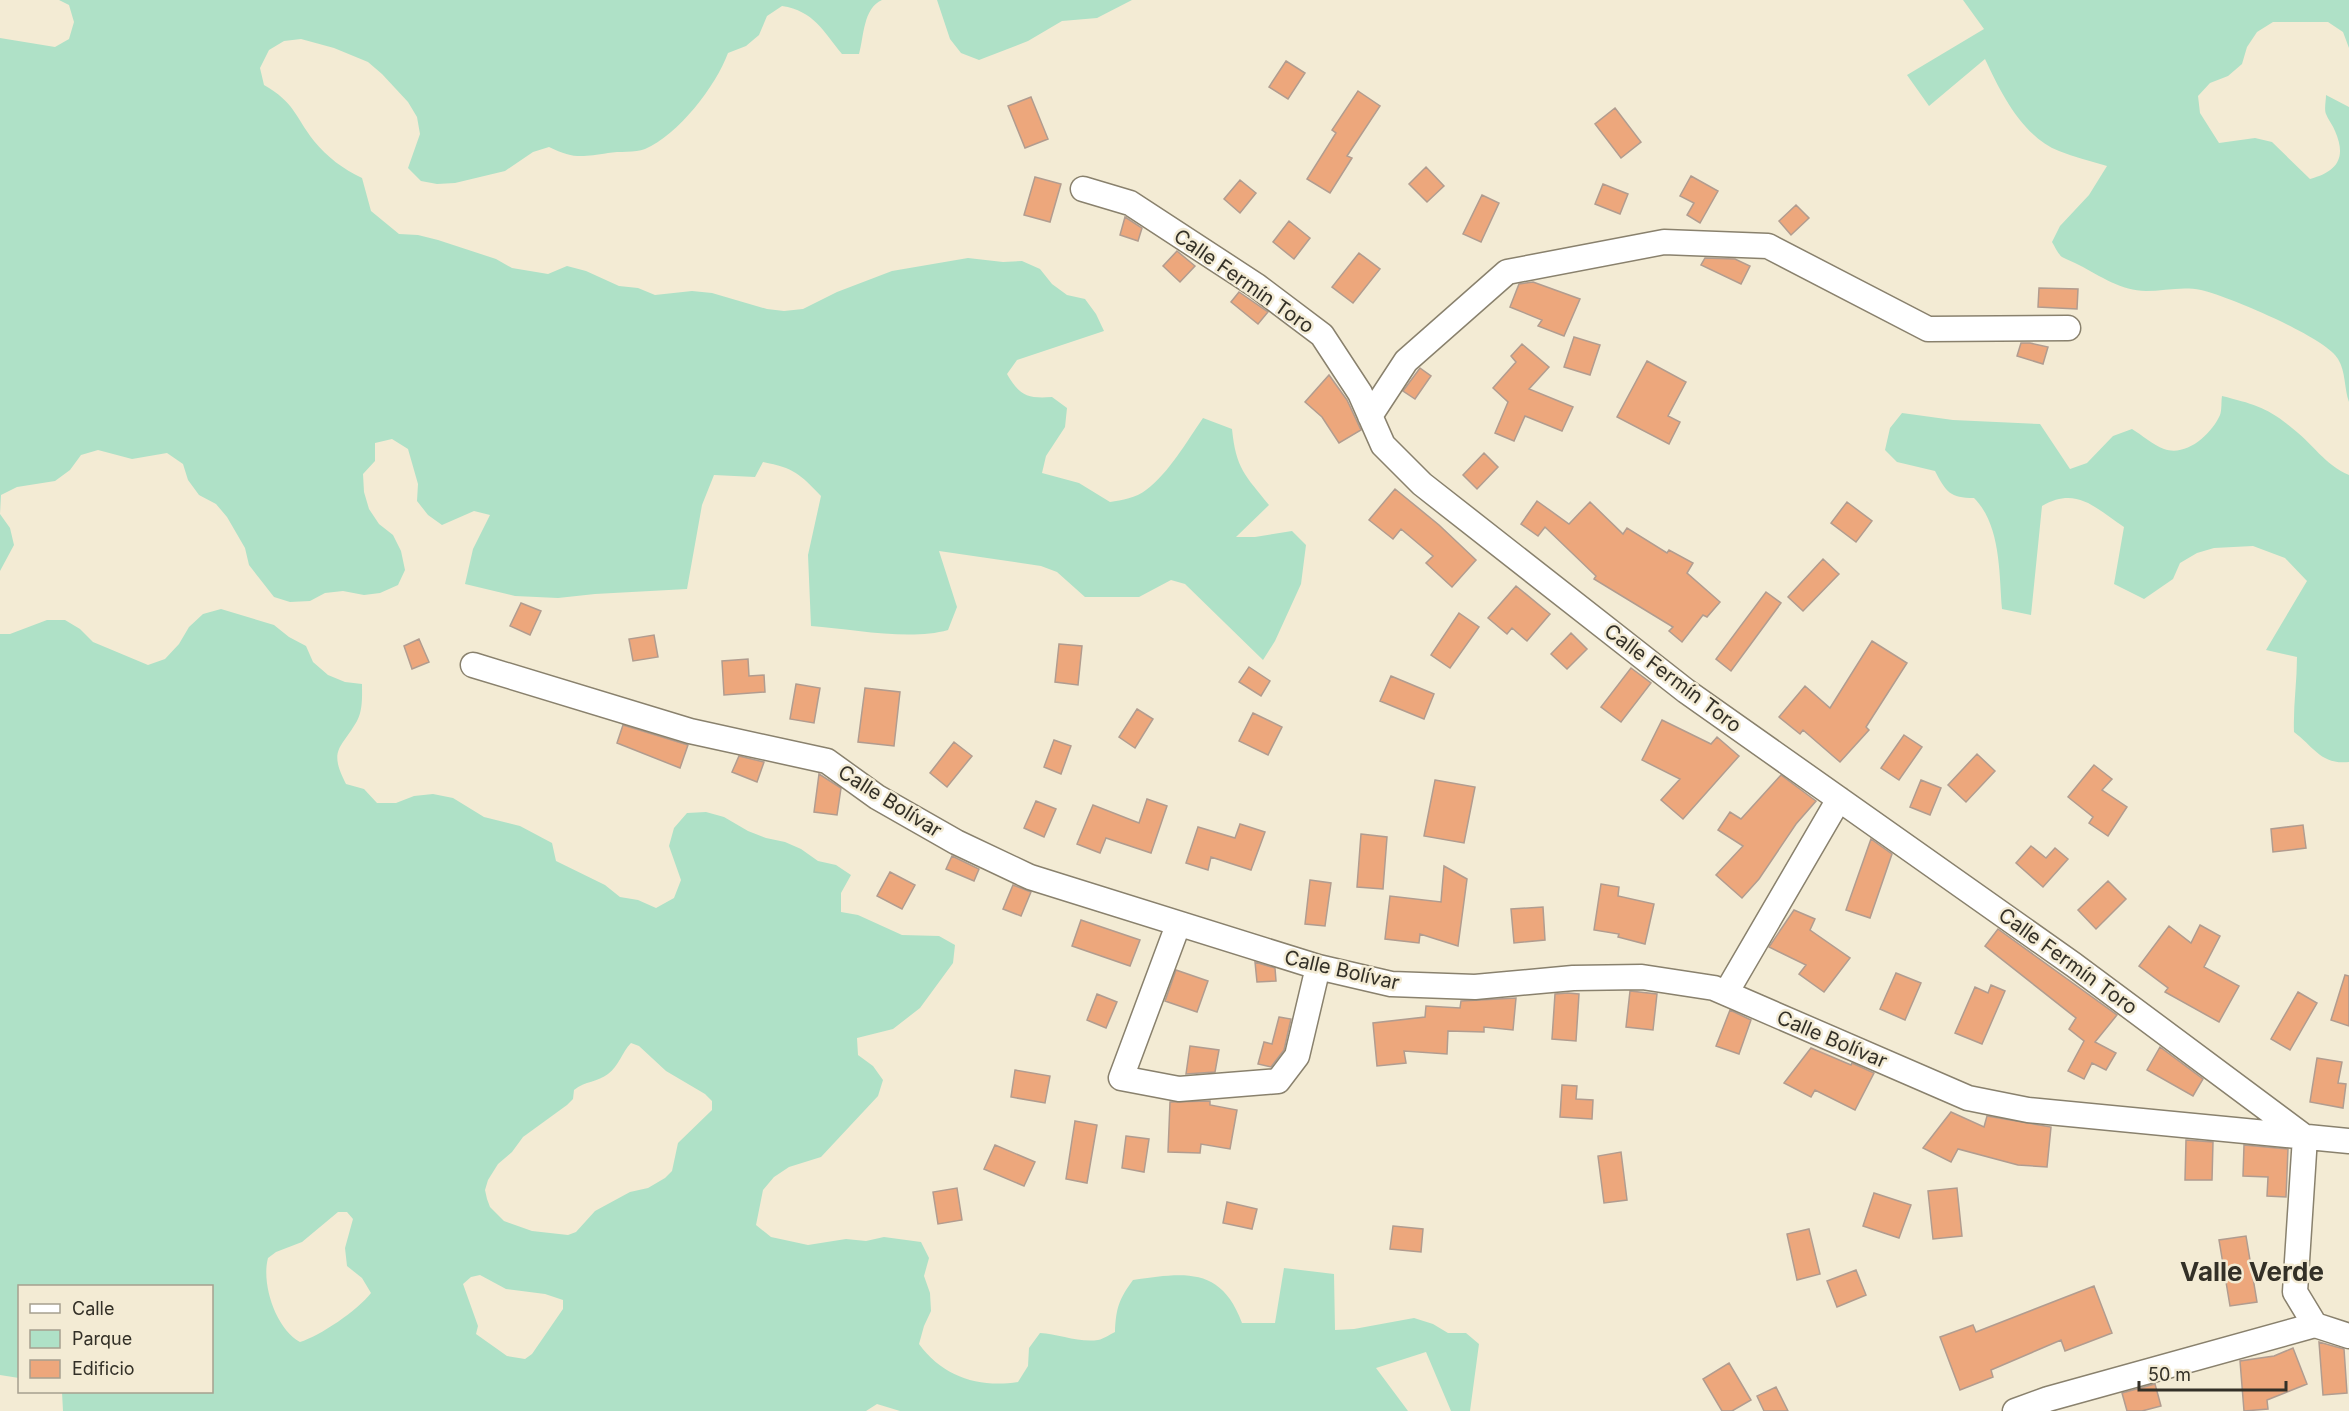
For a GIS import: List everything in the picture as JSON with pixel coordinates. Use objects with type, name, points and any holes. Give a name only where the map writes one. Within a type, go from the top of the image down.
[{"type":"street","name":"Calle Fermín Toro","points":[[1083,189],[1130,203],[1257,286],[1322,336],[1360,393],[1383,446],[1422,484],[1686,691],[2074,965],[2305,1137]]},
{"type":"street","points":[[1370,416],[1406,360],[1507,272],[1664,242],[1768,246],[1928,329],[2068,328]]},
{"type":"street","name":"Calle Bolívar","points":[[473,665],[690,730],[827,761],[877,797],[956,842],[1030,877],[1318,968],[1391,984],[1475,987],[1573,978],[1642,977],[1714,988],[1968,1098],[2028,1110],[2349,1141]]},
{"type":"street","points":[[1726,993],[1839,799]]},
{"type":"street","points":[[1178,925],[1121,1078],[1179,1089],[1278,1082],[1297,1056],[1318,968]]},
{"type":"street","points":[[2305,1137],[2295,1292],[2315,1325]]},
{"type":"street","points":[[2015,1411],[2048,1399],[2315,1325],[2349,1336]]},
{"type":"green space","points":[[59,0],[882,0],[871,9],[868,16],[859,54],[842,54],[810,17],[782,6],[767,16],[759,35],[746,46],[728,53],[715,80],[683,121],[658,142],[645,149],[578,156],[565,154],[549,147],[533,152],[505,171],[455,183],[437,184],[421,181],[408,168],[420,134],[417,117],[408,102],[368,62],[334,48],[301,39],[284,41],[269,50],[260,68],[264,85],[288,104],[324,152],[342,167],[362,178],[371,211],[399,234],[418,235],[438,240],[496,259],[512,268],[548,274],[567,266],[586,271],[619,286],[638,288],[655,295],[692,291],[712,293],[767,309],[784,311],[803,309],[837,292],[892,271],[968,258],[1003,262],[1022,261],[1040,269],[1052,284],[1067,295],[1085,299],[1096,314],[1104,331],[1017,360],[1007,374],[1016,387],[1025,394],[1052,397],[1067,408],[1065,427],[1046,456],[1042,473],[1079,483],[1110,502],[1133,497],[1146,490],[1162,475],[1203,418],[1232,429],[1239,463],[1269,505],[1236,537],[1255,537],[1292,531],[1306,545],[1301,584],[1275,641],[1263,660],[1185,584],[1171,580],[1139,597],[1085,597],[1057,572],[1041,566],[939,551],[957,607],[948,630],[899,634],[811,626],[808,555],[821,496],[796,473],[763,462],[755,477],[714,475],[702,505],[687,589],[558,598],[515,596],[465,584],[473,549],[490,515],[474,511],[442,525],[428,515],[417,501],[418,484],[408,449],[392,439],[375,443],[375,461],[363,474],[364,492],[369,509],[379,524],[393,535],[401,551],[405,570],[398,585],[380,593],[364,595],[343,591],[325,593],[310,601],[290,602],[274,597],[249,565],[245,548],[227,517],[216,504],[199,495],[188,480],[183,464],[167,453],[132,459],[98,450],[81,455],[70,470],[55,481],[17,487],[1,495],[0,514],[0,38],[55,47],[69,39],[74,22],[69,5]]},
{"type":"green space","points":[[937,0],[1132,0],[1097,18],[1062,21],[1028,41],[979,60],[961,53],[950,39]]},
{"type":"green space","points":[[1963,0],[2349,0],[2349,48],[2343,32],[2328,22],[2273,22],[2257,32],[2247,47],[2242,64],[2228,76],[2210,83],[2198,96],[2200,113],[2219,143],[2255,138],[2272,142],[2310,179],[2333,168],[2339,156],[2338,141],[2325,112],[2326,95],[2349,107],[2349,402],[2338,359],[2330,350],[2315,340],[2275,318],[2201,290],[2146,291],[2128,288],[2111,282],[2061,256],[2052,242],[2060,226],[2089,195],[2107,166],[2059,151],[2034,135],[2014,112],[1985,59],[1929,106],[1907,75],[1984,29]]},
{"type":"green space","points":[[2222,396],[2251,404],[2275,415],[2333,466],[2349,475],[2349,762],[2331,761],[2325,758],[2294,732],[2297,657],[2266,650],[2307,581],[2285,558],[2253,546],[2214,548],[2197,553],[2180,563],[2173,579],[2144,599],[2114,584],[2124,527],[2085,502],[2066,498],[2054,500],[2042,506],[2031,615],[2002,609],[1997,550],[1994,535],[1983,509],[1974,498],[1959,497],[1946,489],[1935,471],[1897,462],[1885,450],[1890,428],[1902,413],[1953,420],[2040,424],[2070,469],[2087,463],[2113,436],[2132,429],[2164,449],[2172,451],[2189,447],[2204,437],[2216,423],[2221,413]]},
{"type":"green space","points":[[0,514],[10,528],[14,545],[0,571]]},
{"type":"green space","points":[[221,609],[274,625],[289,637],[306,646],[313,662],[328,675],[345,682],[362,684],[362,703],[357,721],[337,756],[346,784],[364,789],[377,803],[396,803],[414,796],[433,794],[453,798],[484,817],[520,826],[552,843],[556,861],[605,885],[620,897],[638,900],[656,908],[674,898],[681,880],[669,846],[674,828],[687,813],[706,812],[724,817],[766,838],[785,842],[801,849],[818,861],[836,865],[851,875],[841,893],[841,912],[858,915],[902,935],[939,936],[955,945],[953,963],[920,1008],[893,1029],[857,1038],[858,1055],[873,1066],[883,1080],[878,1096],[821,1157],[789,1167],[774,1177],[763,1190],[756,1225],[771,1237],[808,1245],[846,1239],[866,1241],[884,1237],[921,1242],[929,1258],[924,1276],[930,1293],[931,1311],[919,1344],[939,1365],[963,1378],[976,1381],[1018,1382],[1028,1366],[1029,1348],[1040,1333],[1091,1341],[1115,1332],[1119,1304],[1133,1280],[1169,1276],[1199,1278],[1212,1282],[1223,1291],[1233,1304],[1242,1323],[1275,1323],[1284,1268],[1334,1274],[1335,1330],[1354,1329],[1414,1318],[1433,1324],[1448,1333],[1466,1333],[1479,1344],[1470,1411],[1451,1411],[1426,1352],[1376,1368],[1408,1411],[900,1411],[877,1404],[866,1411],[63,1411],[62,1393],[213,1393],[213,1285],[18,1285],[18,1378],[0,1375],[0,634],[10,634],[47,620],[65,620],[80,629],[93,642],[148,665],[165,659],[179,644],[189,627],[203,614]],"holes":[[[631,1043],[639,1046],[666,1071],[705,1094],[712,1101],[712,1110],[678,1143],[672,1171],[648,1188],[630,1192],[595,1211],[576,1232],[568,1235],[532,1231],[504,1221],[490,1207],[485,1190],[498,1164],[512,1152],[523,1137],[567,1105],[573,1099],[574,1090],[612,1071]],[[338,1212],[347,1212],[353,1219],[345,1248],[347,1266],[362,1278],[371,1293],[338,1322],[300,1342],[284,1327],[272,1305],[266,1269],[268,1258],[276,1252],[302,1242]],[[480,1275],[506,1289],[545,1294],[563,1300],[563,1309],[532,1354],[525,1359],[507,1356],[476,1334],[478,1326],[463,1284],[471,1277]]]},
{"type":"building","points":[[1286,61],[1305,73],[1288,99],[1269,87]]},
{"type":"building","points":[[1358,91],[1380,106],[1347,156],[1352,158],[1330,193],[1307,179],[1336,133],[1332,130]]},
{"type":"building","points":[[1031,97],[1048,139],[1025,148],[1008,106]]},
{"type":"building","points":[[1615,108],[1641,142],[1621,158],[1595,124]]},
{"type":"building","points":[[1426,167],[1444,186],[1427,202],[1409,184]]},
{"type":"building","points":[[1691,176],[1718,191],[1700,223],[1687,215],[1694,203],[1680,196]]},
{"type":"building","points":[[1035,177],[1061,184],[1050,222],[1024,215]]},
{"type":"building","points":[[1240,180],[1256,193],[1240,213],[1224,199]]},
{"type":"building","points":[[1603,184],[1628,194],[1620,214],[1595,204]]},
{"type":"building","points":[[1482,195],[1499,203],[1481,242],[1463,234]]},
{"type":"building","points":[[1796,205],[1809,218],[1791,235],[1779,221]]},
{"type":"building","points":[[1125,217],[1142,228],[1138,241],[1120,235]]},
{"type":"building","points":[[1289,221],[1310,238],[1294,259],[1273,242]]},
{"type":"building","points":[[1177,251],[1195,266],[1180,282],[1163,266]]},
{"type":"building","points":[[1359,253],[1380,269],[1353,303],[1332,287]]},
{"type":"building","points":[[1705,258],[1735,259],[1750,266],[1741,284],[1701,265]]},
{"type":"building","points":[[1533,282],[1580,299],[1564,336],[1538,326],[1542,320],[1510,307],[1519,284]]},
{"type":"building","points":[[2039,288],[2078,289],[2077,309],[2038,307]]},
{"type":"building","points":[[1239,292],[1268,312],[1258,324],[1231,302]]},
{"type":"building","points":[[1574,337],[1600,345],[1590,375],[1564,367]]},
{"type":"building","points":[[2021,343],[2048,347],[2043,364],[2017,356]]},
{"type":"building","points":[[1522,344],[1549,367],[1529,389],[1573,407],[1562,431],[1525,416],[1514,441],[1495,433],[1508,402],[1493,388],[1516,362],[1511,356]]},
{"type":"building","points":[[1647,361],[1686,382],[1668,416],[1680,422],[1669,444],[1617,417]]},
{"type":"building","points":[[1420,368],[1431,376],[1415,399],[1403,391]]},
{"type":"building","points":[[1329,375],[1347,400],[1361,430],[1339,443],[1322,417],[1305,402]]},
{"type":"building","points":[[1484,453],[1498,467],[1477,489],[1463,475]]},
{"type":"building","points":[[1395,489],[1439,525],[1476,560],[1452,587],[1426,563],[1433,556],[1401,529],[1393,539],[1369,520]]},
{"type":"building","points":[[1537,501],[1569,524],[1590,502],[1623,534],[1627,528],[1667,553],[1669,550],[1693,563],[1687,573],[1720,602],[1707,617],[1703,615],[1682,642],[1669,631],[1673,627],[1594,579],[1596,576],[1545,527],[1538,536],[1521,524]]},
{"type":"building","points":[[1847,502],[1872,521],[1856,542],[1831,523]]},
{"type":"building","points":[[1823,559],[1839,574],[1803,611],[1788,597]]},
{"type":"building","points":[[1516,586],[1550,614],[1527,641],[1512,628],[1507,634],[1488,618]]},
{"type":"building","points":[[1766,592],[1781,603],[1731,671],[1716,659]]},
{"type":"building","points":[[521,603],[541,611],[530,635],[510,626]]},
{"type":"building","points":[[1459,613],[1479,627],[1450,668],[1431,655]]},
{"type":"building","points":[[1571,633],[1587,649],[1567,669],[1551,654]]},
{"type":"building","points":[[654,635],[658,657],[633,661],[629,639]]},
{"type":"building","points":[[419,639],[429,662],[412,669],[404,646]]},
{"type":"building","points":[[1872,641],[1907,663],[1866,727],[1869,730],[1840,762],[1803,730],[1800,734],[1779,717],[1805,686],[1830,708]]},
{"type":"building","points":[[1059,644],[1082,646],[1078,685],[1055,682]]},
{"type":"building","points":[[748,659],[749,676],[764,675],[765,692],[724,695],[722,661]]},
{"type":"building","points":[[1249,667],[1270,681],[1261,696],[1239,682]]},
{"type":"building","points":[[1631,668],[1651,683],[1621,722],[1601,707]]},
{"type":"building","points":[[1391,676],[1434,694],[1424,719],[1380,701]]},
{"type":"building","points":[[796,684],[820,688],[814,723],[790,719]]},
{"type":"building","points":[[865,688],[900,692],[894,746],[858,742]]},
{"type":"building","points":[[1137,709],[1153,719],[1135,748],[1119,737]]},
{"type":"building","points":[[1253,713],[1282,727],[1268,755],[1239,741]]},
{"type":"building","points":[[1662,720],[1711,744],[1717,737],[1739,756],[1683,819],[1661,800],[1680,779],[1642,760]]},
{"type":"building","points":[[623,725],[688,745],[680,768],[617,743]]},
{"type":"building","points":[[1904,735],[1922,747],[1899,780],[1881,768]]},
{"type":"building","points":[[1054,740],[1071,746],[1061,774],[1044,767]]},
{"type":"building","points":[[954,742],[972,756],[947,787],[930,773]]},
{"type":"building","points":[[1977,754],[1995,771],[1966,802],[1948,785]]},
{"type":"building","points":[[739,756],[764,762],[757,782],[732,772]]},
{"type":"building","points":[[2094,765],[2112,779],[2102,790],[2127,807],[2108,836],[2089,823],[2093,817],[2068,797]]},
{"type":"building","points":[[819,774],[841,788],[837,815],[814,812]]},
{"type":"building","points":[[1781,775],[1816,801],[1796,824],[1759,879],[1742,898],[1716,875],[1743,846],[1718,830],[1730,812],[1741,819]]},
{"type":"building","points":[[1435,780],[1475,787],[1464,843],[1424,836]]},
{"type":"building","points":[[1921,780],[1941,788],[1930,815],[1910,807]]},
{"type":"building","points":[[1147,799],[1167,806],[1151,853],[1106,838],[1100,853],[1077,844],[1093,805],[1139,823]]},
{"type":"building","points":[[1036,801],[1056,809],[1044,837],[1024,828]]},
{"type":"building","points":[[1240,824],[1265,832],[1251,870],[1211,857],[1208,870],[1186,863],[1198,827],[1235,838]]},
{"type":"building","points":[[2303,825],[2306,848],[2273,852],[2271,829]]},
{"type":"building","points":[[1361,834],[1387,837],[1383,889],[1357,887]]},
{"type":"building","points":[[1871,839],[1892,854],[1870,918],[1846,910]]},
{"type":"building","points":[[2031,846],[2046,858],[2055,848],[2068,859],[2043,887],[2016,863]]},
{"type":"building","points":[[952,856],[979,869],[974,881],[946,869]]},
{"type":"building","points":[[1444,866],[1467,879],[1458,946],[1420,934],[1419,943],[1385,939],[1390,896],[1441,902]]},
{"type":"building","points":[[890,872],[915,885],[902,909],[877,896]]},
{"type":"building","points":[[1310,880],[1331,883],[1325,926],[1305,924]]},
{"type":"building","points":[[2108,881],[2126,899],[2096,929],[2078,910]]},
{"type":"building","points":[[1601,884],[1619,887],[1618,896],[1654,904],[1645,944],[1618,937],[1619,934],[1594,930]]},
{"type":"building","points":[[1013,885],[1031,892],[1021,916],[1003,909]]},
{"type":"building","points":[[1543,907],[1545,940],[1514,943],[1511,909]]},
{"type":"building","points":[[1794,910],[1815,919],[1810,930],[1850,958],[1824,992],[1799,974],[1806,965],[1769,947]]},
{"type":"building","points":[[1081,920],[1140,940],[1130,966],[1072,946]]},
{"type":"building","points":[[2200,925],[2220,936],[2204,967],[2239,986],[2219,1022],[2165,992],[2168,988],[2139,966],[2169,926],[2191,943]]},
{"type":"building","points":[[1998,929],[2117,1015],[2095,1042],[2116,1053],[2106,1070],[2092,1063],[2084,1079],[2068,1071],[2084,1041],[2069,1029],[2076,1018],[1985,946]]},
{"type":"building","points":[[1255,962],[1275,968],[1276,981],[1257,982]]},
{"type":"building","points":[[1176,970],[1208,981],[1197,1012],[1165,1001]]},
{"type":"building","points":[[1896,973],[1921,983],[1905,1020],[1880,1009]]},
{"type":"building","points":[[2345,975],[2349,976],[2349,1026],[2331,1020]]},
{"type":"building","points":[[1991,985],[2005,991],[1982,1044],[1955,1033],[1975,987],[1988,993]]},
{"type":"building","points":[[1630,991],[1657,994],[1653,1030],[1626,1027]]},
{"type":"building","points":[[2298,992],[2317,1003],[2290,1050],[2271,1039]]},
{"type":"building","points":[[1097,994],[1117,1002],[1106,1028],[1087,1020]]},
{"type":"building","points":[[1555,994],[1579,994],[1576,1041],[1552,1039]]},
{"type":"building","points":[[1516,998],[1513,1030],[1484,1027],[1484,1032],[1448,1031],[1447,1054],[1404,1051],[1406,1063],[1377,1066],[1373,1023],[1425,1017],[1426,1006],[1460,1008],[1461,1001]]},
{"type":"building","points":[[1730,1010],[1751,1020],[1739,1054],[1716,1046]]},
{"type":"building","points":[[1279,1017],[1291,1019],[1284,1050],[1271,1067],[1258,1064],[1264,1042],[1272,1044]]},
{"type":"building","points":[[1190,1046],[1219,1050],[1215,1072],[1186,1074]]},
{"type":"building","points":[[2160,1047],[2203,1079],[2193,1096],[2147,1070]]},
{"type":"building","points":[[1811,1048],[1874,1073],[1855,1110],[1815,1090],[1811,1097],[1784,1083]]},
{"type":"building","points":[[2317,1058],[2342,1062],[2338,1083],[2346,1084],[2343,1108],[2310,1102]]},
{"type":"building","points":[[1015,1070],[1050,1076],[1045,1103],[1011,1097]]},
{"type":"building","points":[[1562,1085],[1577,1086],[1576,1099],[1593,1100],[1592,1119],[1560,1117]]},
{"type":"building","points":[[1210,1101],[1210,1105],[1237,1110],[1230,1149],[1201,1144],[1200,1153],[1168,1152],[1170,1102]]},
{"type":"building","points":[[1951,1112],[1984,1127],[1987,1116],[2051,1127],[2047,1167],[2018,1165],[1958,1149],[1951,1162],[1923,1148]]},
{"type":"building","points":[[1075,1121],[1097,1125],[1087,1183],[1066,1179]]},
{"type":"building","points":[[1126,1136],[1149,1139],[1144,1172],[1122,1168]]},
{"type":"building","points":[[2186,1140],[2213,1142],[2212,1180],[2185,1180]]},
{"type":"building","points":[[995,1145],[1035,1162],[1024,1186],[984,1169]]},
{"type":"building","points":[[2244,1145],[2288,1149],[2286,1197],[2267,1196],[2268,1177],[2243,1176]]},
{"type":"building","points":[[1621,1152],[1627,1200],[1604,1203],[1598,1156]]},
{"type":"building","points":[[957,1188],[962,1220],[938,1224],[933,1192]]},
{"type":"building","points":[[1957,1188],[1962,1236],[1933,1239],[1928,1191]]},
{"type":"building","points":[[1874,1193],[1911,1205],[1899,1238],[1863,1226]]},
{"type":"building","points":[[1227,1202],[1257,1209],[1252,1229],[1223,1223]]},
{"type":"building","points":[[1393,1226],[1423,1229],[1421,1252],[1390,1249]]},
{"type":"building","points":[[1809,1229],[1820,1274],[1797,1280],[1787,1234]]},
{"type":"building","points":[[2246,1236],[2257,1302],[2230,1306],[2219,1240]]},
{"type":"building","points":[[1856,1270],[1866,1295],[1837,1307],[1827,1281]]},
{"type":"building","points":[[2094,1286],[2112,1333],[2065,1351],[2061,1340],[1991,1370],[1993,1377],[1960,1390],[1940,1337],[1973,1325],[1976,1332]]},
{"type":"building","points":[[2319,1342],[2344,1349],[2347,1393],[2323,1395]]},
{"type":"building","points":[[2293,1348],[2307,1384],[2267,1400],[2268,1409],[2244,1411],[2240,1361],[2274,1356]]},
{"type":"building","points":[[1729,1363],[1751,1400],[1732,1411],[1722,1411],[1703,1379]]},
{"type":"building","points":[[2155,1384],[2161,1406],[2142,1411],[2127,1411],[2122,1393]]},
{"type":"building","points":[[1776,1387],[1788,1411],[1764,1411],[1757,1396]]},
{"type":"district","name":"Valle Verde","points":[[2252,1271]]}]
